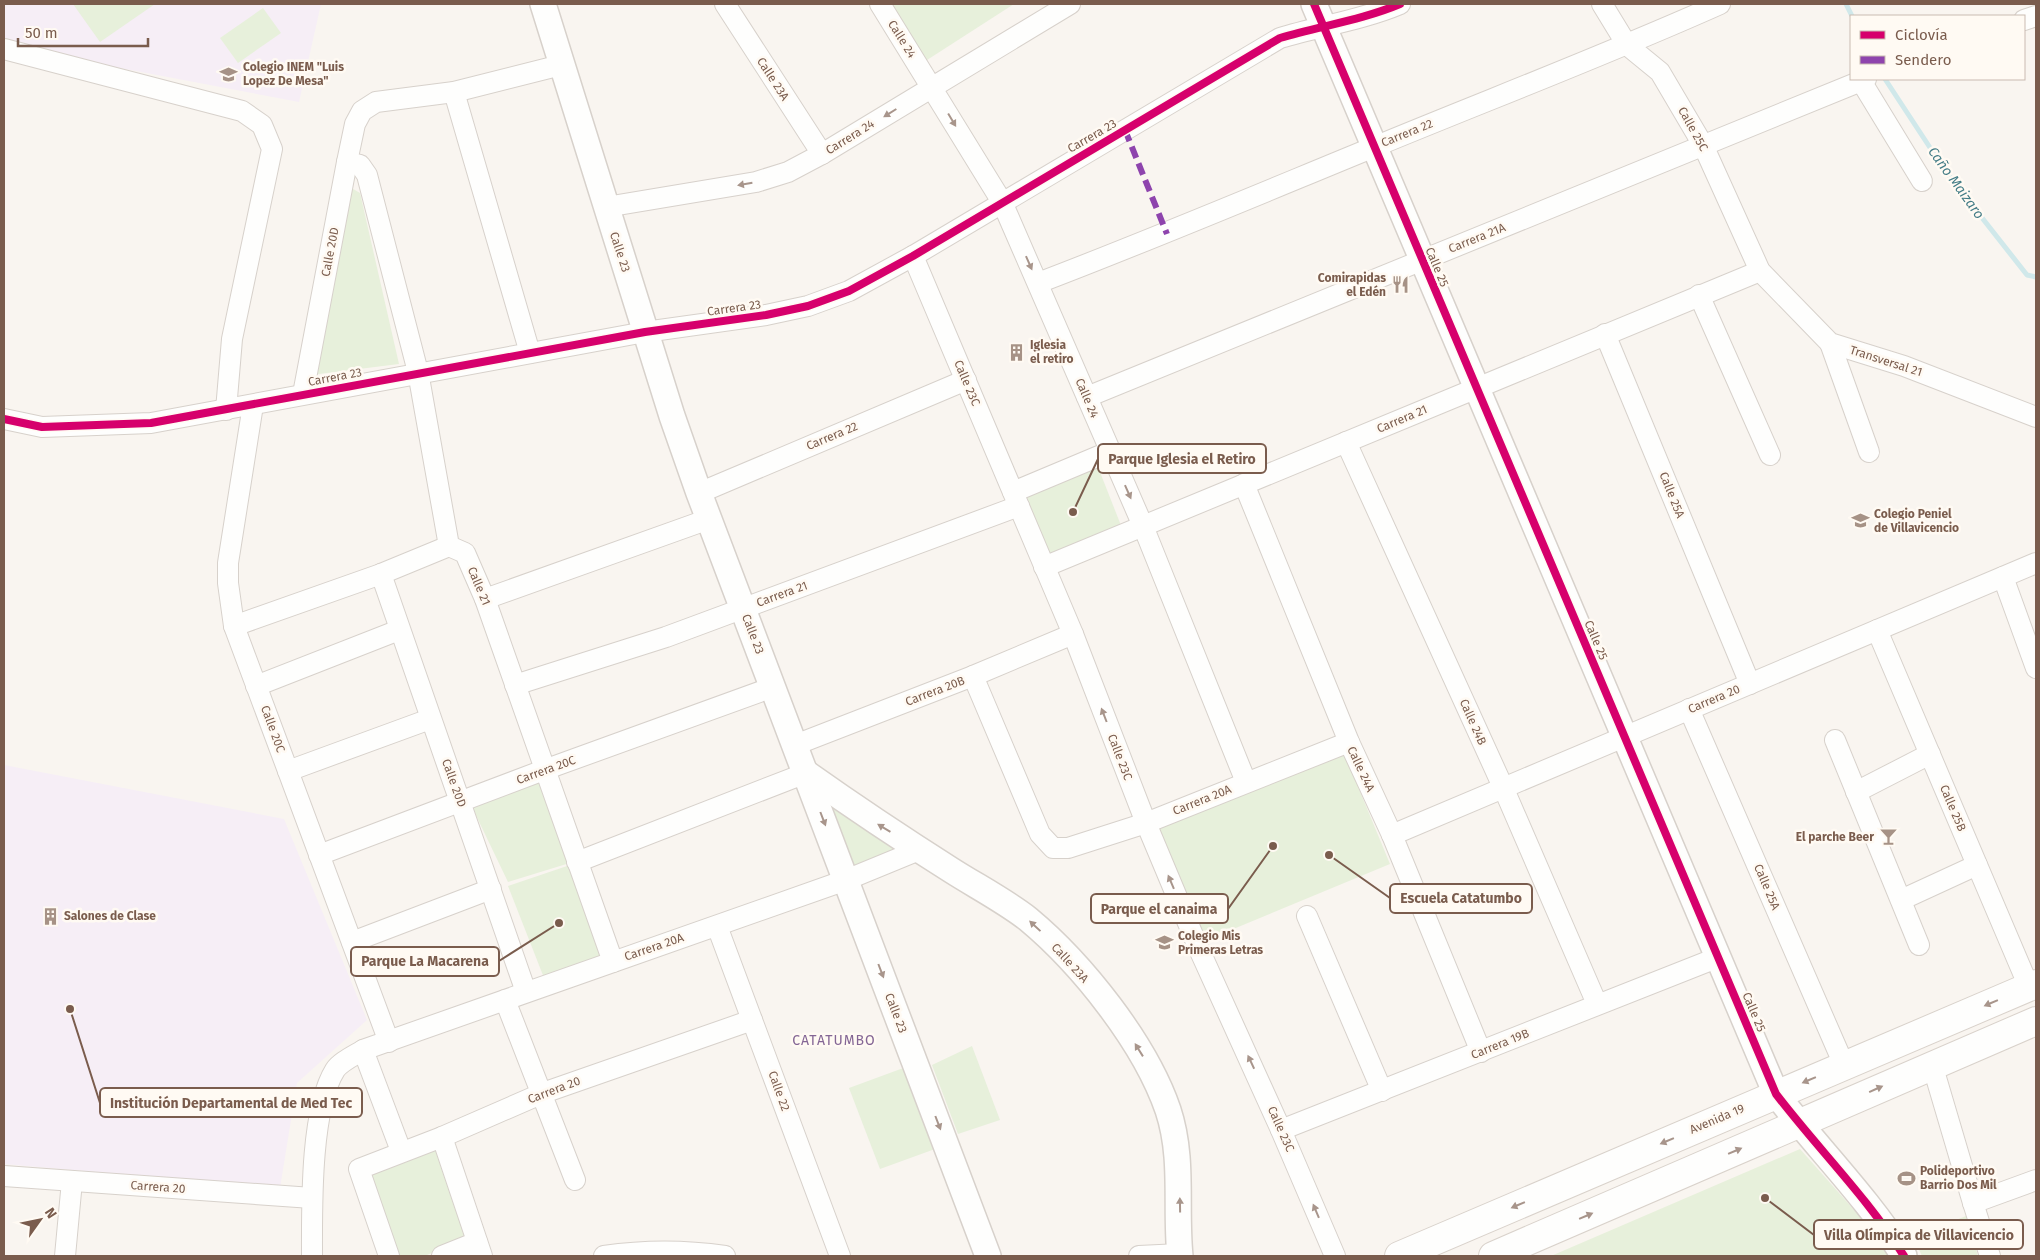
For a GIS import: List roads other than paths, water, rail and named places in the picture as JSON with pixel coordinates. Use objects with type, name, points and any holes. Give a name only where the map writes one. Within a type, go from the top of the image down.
[{"type":"main road","name":"Avenida 19","points":[[1399,1256],[2033,985]]},
{"type":"main road","points":[[1493,1256],[1932,1064],[2036,1021]]},
{"type":"street","name":"Calle 23","points":[[543,4],[645,332],[699,493],[988,1256]]},
{"type":"street","name":"Calle 23A","points":[[725,4],[822,154]]},
{"type":"street","name":"Calle 24","points":[[880,4],[1002,202],[1143,526],[1246,782]]},
{"type":"street","name":"Carrera 24","points":[[606,208],[756,182],[788,172],[822,154],[1070,4]]},
{"type":"street","name":"Carrera 23","points":[[4,419],[42,427],[87,427],[151,422],[226,410],[418,372],[645,332],[766,315],[808,306],[849,292],[914,256],[1318,14],[1376,14],[1400,4]]},
{"type":"street","name":"Calle 25C","points":[[1602,4],[1627,45],[1660,72],[1703,145],[1760,271]]},
{"type":"street","name":"Carrera 22","points":[[1038,283],[1167,234],[1374,147],[1627,45],[1720,4]]},
{"type":"street","name":"Calle 25","points":[[1318,14],[1776,1094],[1855,1188],[1904,1256]]},
{"type":"street","points":[[4,49],[242,111],[262,125],[272,150],[232,339],[226,410]]},
{"type":"street","points":[[530,353],[454,92],[561,65]]},
{"type":"street","points":[[1863,80],[1922,181]]},
{"type":"street","name":"Carrera 21A","points":[[1087,397],[1863,80]]},
{"type":"street","name":"Calle 20D","points":[[303,394],[355,124],[362,111],[376,102],[454,92]]},
{"type":"street","points":[[234,626],[381,574],[449,546],[418,372],[367,175],[360,165],[347,162]]},
{"type":"street","name":"Calle 23C","points":[[914,256],[1073,634],[1146,823],[1198,948],[1282,1130],[1335,1256]]},
{"type":"street","name":"Carrera 21","points":[[1044,567],[1760,271]]},
{"type":"street","name":"Transversal 21","points":[[1760,271],[1830,343],[1904,366],[2036,417]]},
{"type":"street","points":[[1700,295],[1770,455]]},
{"type":"street","name":"Calle 25A","points":[[1605,334],[1750,684]]},
{"type":"street","points":[[1830,343],[1869,452]]},
{"type":"street","name":"Carrera 22","points":[[699,493],[966,380]]},
{"type":"street","name":"Calle 20C","points":[[252,405],[229,543],[228,582],[234,626],[389,1042]]},
{"type":"street","name":"Calle 24B","points":[[1346,442],[1503,787],[1597,1004]]},
{"type":"street","points":[[1016,499],[1111,451]]},
{"type":"street","name":"Calle 24A","points":[[1244,484],[1349,742],[1392,834],[1481,1052]]},
{"type":"street","name":"Carrera 21","points":[[515,685],[666,637],[1016,499]]},
{"type":"street","points":[[485,599],[709,519]]},
{"type":"street","name":"Calle 21","points":[[449,546],[465,553],[485,599],[613,962]]},
{"type":"street","name":"Carrera 20","points":[[1392,834],[2036,563]]},
{"type":"street","name":"Calle 20D","points":[[381,574],[526,992]]},
{"type":"street","points":[[2003,577],[2036,668]]},
{"type":"street","points":[[256,686],[399,630]]},
{"type":"street","name":"Calle 25B","points":[[1877,630],[1977,865],[2033,985]]},
{"type":"street","name":"Carrera 20B","points":[[796,745],[973,676],[1073,634]]},
{"type":"street","name":"Carrera 20A","points":[[973,676],[1040,834],[1053,848],[1068,848],[1146,823],[1349,742]]},
{"type":"street","name":"Carrera 20C","points":[[319,855],[544,770],[773,687]]},
{"type":"street","name":"Calle 25A","points":[[1689,709],[1844,1065]]},
{"type":"street","points":[[288,771],[430,719]]},
{"type":"street","points":[[1835,740],[1919,944]]},
{"type":"street","points":[[1856,792],[1930,754]]},
{"type":"street","points":[[577,862],[806,774]]},
{"type":"street","name":"Calle 23A","points":[[806,774],[874,822],[1027,919],[1062,952],[1125,1029],[1150,1067],[1168,1110],[1178,1157],[1180,1255]]},
{"type":"street","name":"Carrera 20A","points":[[312,1256],[312,1198],[319,1123],[325,1096],[336,1069],[363,1050],[846,880],[919,850]]},
{"type":"street","points":[[1900,900],[1977,865]]},
{"type":"street","points":[[352,942],[491,889]]},
{"type":"street","points":[[1307,916],[1382,1091]]},
{"type":"street","name":"Calle 22","points":[[717,926],[840,1256]]},
{"type":"street","name":"Carrera 19B","points":[[1282,1130],[1719,957]]},
{"type":"street","points":[[505,1000],[543,1093],[575,1180]]},
{"type":"street","name":"Carrera 20","points":[[389,1256],[359,1169],[442,1137],[543,1093],[752,1020]]},
{"type":"street","points":[[363,1050],[401,1152]]},
{"type":"street","points":[[1932,1064],[1972,1203],[1990,1256]]},
{"type":"street","points":[[442,1137],[471,1218],[479,1249],[442,1256]]},
{"type":"street","name":"Carrera 20","points":[[4,1176],[312,1198]]},
{"type":"street","points":[[1972,1203],[2036,1180]]},
{"type":"street","points":[[65,1256],[72,1181]]},
{"type":"street","points":[[604,1256],[647,1251],[674,1251],[724,1256]]},
{"type":"street","points":[[1139,1256],[1180,1255]]},
{"type":"waterway","name":"Caño Maizaro","points":[[1846,4],[1852,15]]},
{"type":"waterway","name":"Caño Maizaro","points":[[1886,80],[1946,172],[2027,275],[2036,277]]},
{"type":"place","name":"Colegio INEM \"Luis Lopez De Mesa\"","points":[[229,74]]},
{"type":"place","name":"Comirapidas el Edén","points":[[1400,285]]},
{"type":"place","name":"Iglesia el retiro","points":[[1016,352]]},
{"type":"place","name":"Parque Iglesia el Retiro","points":[[1073,512]]},
{"type":"place","name":"Colegio Peniel de Villavicencio","points":[[1860,521]]},
{"type":"place","name":"El parche Beer","points":[[1888,837]]},
{"type":"place","name":"Parque el canaima","points":[[1273,846]]},
{"type":"place","name":"Escuela Catatumbo","points":[[1329,855]]},
{"type":"place","name":"Salones de Clase","points":[[50,916]]},
{"type":"place","name":"Parque La Macarena","points":[[559,923]]},
{"type":"place","name":"Colegio Mis Primeras Letras","points":[[1164,943]]},
{"type":"place","name":"Institución Departamental de Med Tec","points":[[70,1009]]},
{"type":"place","name":"Polideportivo Barrio Dos Mil","points":[[1906,1178]]},
{"type":"place","name":"Villa Olímpica de Villavicencio","points":[[1765,1198]]},
{"type":"district","name":"CATATUMBO","points":[[834,1040]]}]
